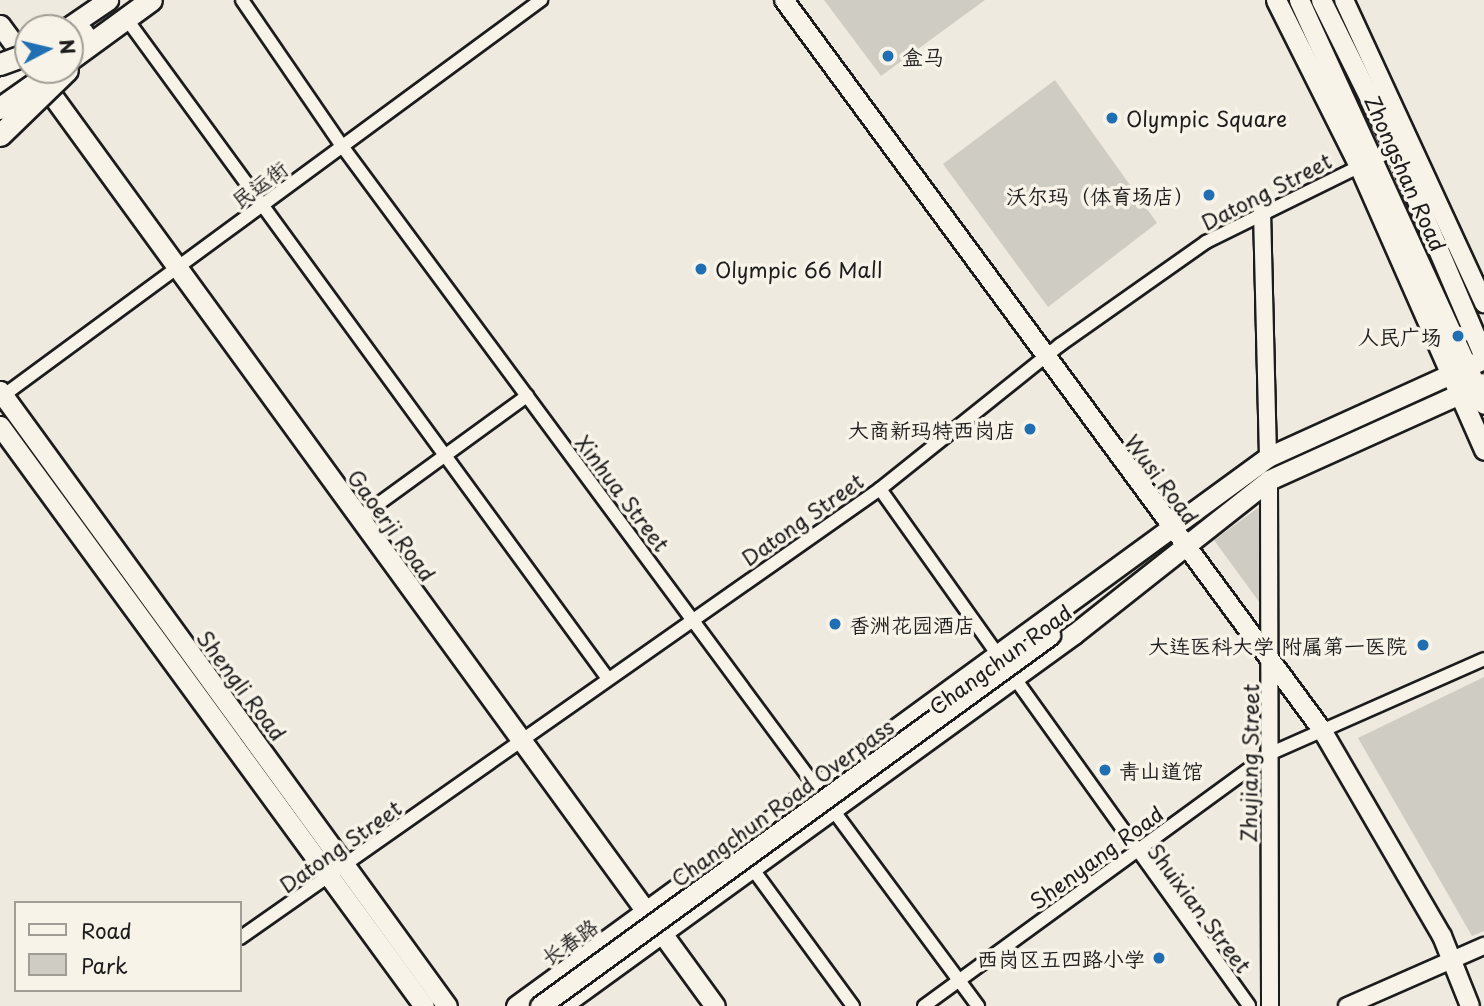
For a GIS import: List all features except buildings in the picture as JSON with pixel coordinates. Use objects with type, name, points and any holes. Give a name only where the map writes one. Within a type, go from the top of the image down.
[{"type":"highway","points":[[84,31],[129,0]]},
{"type":"highway","points":[[84,33],[151,0]]},
{"type":"highway","points":[[0,90],[14,76]]},
{"type":"highway","points":[[0,108],[42,84]]},
{"type":"highway","points":[[0,135],[53,84]]},
{"type":"main road","points":[[84,28],[108,0]]},
{"type":"main road","points":[[84,57],[165,0]]},
{"type":"main road","name":"Wusi Road","points":[[784,0],[1044,359],[1322,730],[1453,960],[1470,1006]]},
{"type":"main road","points":[[1276,0],[1367,162],[1439,350],[1471,364],[1484,450]]},
{"type":"main road","name":"Zhongshan Road","points":[[1299,0],[1367,162],[1471,364]]},
{"type":"main road","name":"Zhongshan Road","points":[[1321,0],[1395,149],[1471,364]]},
{"type":"main road","points":[[1344,0],[1484,303]]},
{"type":"main road","name":"Gaoerji Road","points":[[0,24],[14,43]]},
{"type":"main road","points":[[0,122],[45,84]]},
{"type":"main road","name":"Gaoerji Road","points":[[54,84],[178,268],[715,1006]]},
{"type":"main road","name":"Changchun Road","points":[[647,913],[1268,457],[1471,364]]},
{"type":"main road","name":"Changchun Road","points":[[561,1006],[1014,677],[1269,480],[1476,392]]},
{"type":"main road","name":"Shengli Road","points":[[1,395],[348,866],[447,1006]]},
{"type":"main road","name":"Shengli Road","points":[[0,426],[424,1006]]},
{"type":"main road","points":[[1051,635],[1095,586]]},
{"type":"main road","points":[[1051,635],[1109,605]]},
{"type":"main road","name":"Changchun Road Overpass","points":[[540,1006],[1051,635]]},
{"type":"main road","name":"长春路","points":[[516,1006],[647,913]]},
{"type":"street","name":"Xinhua Street","points":[[242,0],[342,146],[978,1006]]},
{"type":"street","name":"民运街","points":[[1,395],[541,0]]},
{"type":"street","points":[[131,25],[608,679]]},
{"type":"street","name":"Datong Street","points":[[242,937],[524,743],[692,619],[880,489],[1044,359],[1206,242],[1262,211],[1395,149]]},
{"type":"street","points":[[1262,211],[1268,457]]},
{"type":"street","points":[[359,518],[527,396]]},
{"type":"street","name":"Zhujiang Street","points":[[1269,480],[1272,665],[1269,754],[1270,1006]]},
{"type":"street","name":"Shuixian Street","points":[[880,489],[1135,853],[1249,1006]]},
{"type":"street","name":"Shenyang Road","points":[[924,1006],[1269,754],[1484,659]]},
{"type":"street","points":[[751,868],[853,1006]]},
{"type":"street","points":[[1347,1006],[1484,946]]},
{"type":"green space","points":[[824,0],[985,0],[881,76]]},
{"type":"green space","points":[[1055,80],[1157,223],[1048,307],[943,164]]},
{"type":"green space","points":[[1266,502],[1265,610],[1214,540]]},
{"type":"green space","points":[[1484,677],[1484,931],[1472,936],[1358,738]]},
{"type":"place","name":"盒马","points":[[888,56]]},
{"type":"place","name":"Olympic Square","points":[[1112,118]]},
{"type":"place","name":"沃尔玛（体育场店）","points":[[1209,195]]},
{"type":"place","name":"Olympic 66 Mall","points":[[701,269]]},
{"type":"place","name":"人民广场","points":[[1458,336]]},
{"type":"place","name":"大商新玛特西岗店","points":[[1030,429]]},
{"type":"place","name":"香洲花园酒店","points":[[835,624]]},
{"type":"place","name":"大连医科大学 附属第一医院","points":[[1423,645]]},
{"type":"place","name":"青山道馆","points":[[1105,770]]},
{"type":"place","name":"西岗区五四路小学","points":[[1159,958]]}]
